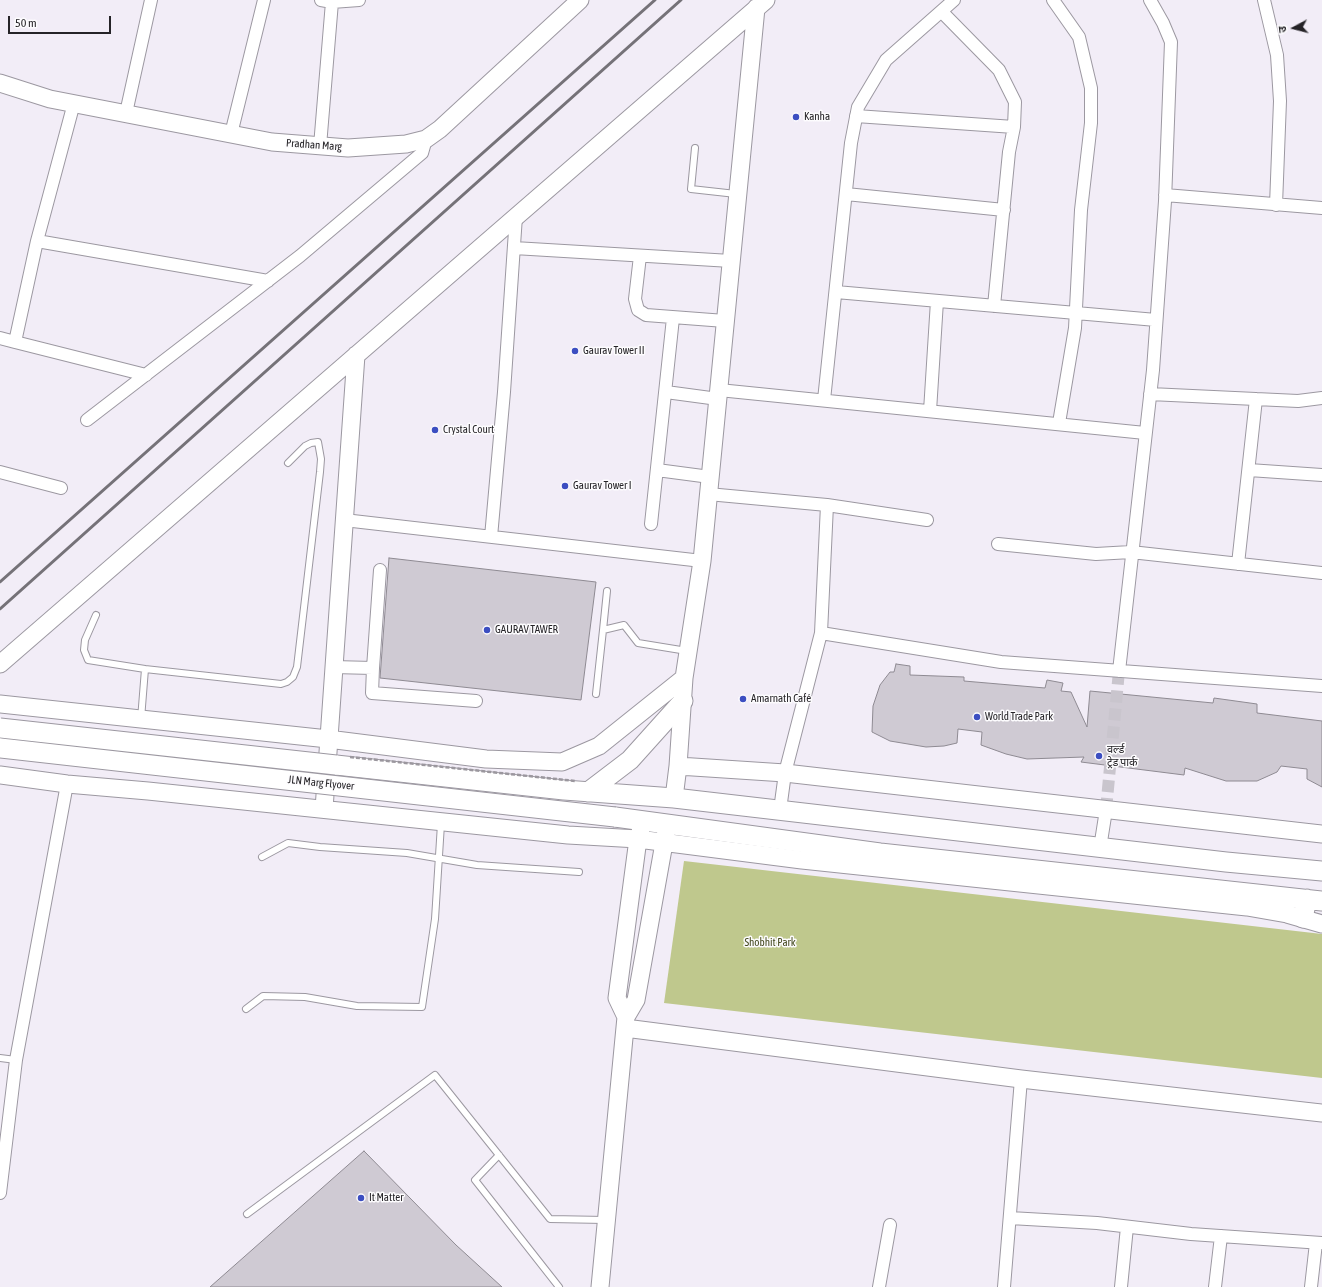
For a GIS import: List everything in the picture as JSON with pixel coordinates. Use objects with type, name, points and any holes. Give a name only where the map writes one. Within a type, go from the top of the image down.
[{"type":"main road","points":[[588,792],[630,760],[682,701]]},
{"type":"main road","name":"JLN Marg Flyover","points":[[0,728],[564,790],[674,798],[1100,848],[1322,871]]},
{"type":"main road","name":"JLN Marg Flyover","points":[[0,748],[615,817],[640,830],[667,824],[880,853],[1314,900]]},
{"type":"main road","points":[[1303,918],[1314,900]]},
{"type":"street","points":[[126,113],[151,0]]},
{"type":"street","points":[[231,134],[264,0]]},
{"type":"street","points":[[320,146],[327,1],[359,0]]},
{"type":"street","name":"Pradhan Marg","points":[[0,83],[50,99],[272,142],[348,148],[391,146],[426,139],[440,130],[580,0]]},
{"type":"street","points":[[824,400],[851,143],[858,107],[886,60],[954,0]]},
{"type":"street","points":[[1053,0],[1079,37],[1091,88],[1091,123],[1082,210],[1076,313],[1059,423]]},
{"type":"street","points":[[1119,671],[1131,552],[1150,394],[1165,195],[1171,42],[1163,23],[1150,0]]},
{"type":"street","points":[[1264,0],[1277,55],[1280,102],[1276,204]]},
{"type":"street","points":[[674,798],[678,766],[684,678],[702,561],[738,194],[761,4]]},
{"type":"street","points":[[0,664],[761,4]]},
{"type":"street","points":[[942,12],[999,70],[1015,102],[1014,127],[1009,152],[994,306]]},
{"type":"street","points":[[15,342],[37,241],[74,103]]},
{"type":"street","points":[[856,116],[1014,127]]},
{"type":"street","points":[[87,420],[300,256],[422,153],[426,139]]},
{"type":"street","points":[[846,194],[1004,210]]},
{"type":"street","points":[[1165,195],[1322,208]]},
{"type":"street","points":[[491,537],[516,216]]},
{"type":"street","points":[[37,241],[268,281]]},
{"type":"street","points":[[514,248],[731,261]]},
{"type":"street","points":[[640,256],[635,299],[638,310],[646,315],[726,321]]},
{"type":"street","points":[[836,292],[1156,320]]},
{"type":"street","points":[[930,410],[937,301]]},
{"type":"street","points":[[651,524],[673,318]]},
{"type":"street","points":[[0,338],[146,375]]},
{"type":"street","points":[[324,809],[356,355]]},
{"type":"street","points":[[666,392],[824,400],[1145,433]]},
{"type":"street","points":[[1150,394],[1298,401],[1322,397]]},
{"type":"street","points":[[1238,564],[1256,399]]},
{"type":"street","points":[[657,470],[710,477]]},
{"type":"street","points":[[1248,470],[1322,475]]},
{"type":"street","points":[[0,472],[61,488]]},
{"type":"street","points":[[708,494],[827,505],[927,520]]},
{"type":"street","points":[[780,810],[785,773],[821,633],[827,505]]},
{"type":"street","points":[[344,520],[702,561]]},
{"type":"street","points":[[998,544],[1096,554],[1131,552],[1322,573]]},
{"type":"street","points":[[380,570],[372,693],[476,701]]},
{"type":"street","points":[[821,633],[1001,662],[1322,686]]},
{"type":"street","points":[[333,667],[373,668]]},
{"type":"street","points":[[0,704],[328,739],[486,759],[562,762],[598,746],[684,678]]},
{"type":"street","points":[[678,766],[785,773],[1322,834]]},
{"type":"street","points":[[0,775],[67,784],[568,835],[640,830],[664,843],[1247,907],[1303,918],[1322,924]]},
{"type":"street","points":[[0,1193],[4,1125],[67,784]]},
{"type":"street","points":[[1100,848],[1106,810]]},
{"type":"street","points":[[600,1287],[626,1023],[636,1000],[667,824]]},
{"type":"street","points":[[626,1023],[617,998],[640,830]]},
{"type":"street","points":[[626,1023],[1021,1079],[1322,1113]]},
{"type":"street","points":[[1004,1287],[1021,1079]]},
{"type":"street","points":[[1010,1218],[1319,1243],[1311,1287]]},
{"type":"street","points":[[879,1287],[890,1225]]},
{"type":"street","points":[[1121,1287],[1127,1227]]},
{"type":"street","points":[[1215,1287],[1221,1236]]},
{"type":"lane","points":[[695,148],[691,190],[738,194]]},
{"type":"lane","points":[[96,616],[85,640],[84,650],[88,660],[145,669],[281,684],[287,682],[293,677],[297,667],[320,472],[321,459],[318,442],[305,446],[288,463]]},
{"type":"lane","points":[[596,694],[607,591]]},
{"type":"lane","points":[[603,630],[624,625],[638,643],[688,651]]},
{"type":"lane","points":[[140,720],[145,669]]},
{"type":"lane","points":[[246,1009],[263,996],[305,996],[357,1006],[422,1007],[435,920],[440,859],[441,822]]},
{"type":"lane","points":[[262,857],[288,843],[320,847],[407,853],[477,865],[579,872]]},
{"type":"lane","points":[[0,1058],[16,1060]]},
{"type":"lane","points":[[247,1214],[435,1075],[550,1219],[606,1220]]},
{"type":"lane","points":[[499,1155],[475,1180],[559,1287]]},
{"type":"green space","name":"Shobhit Park","points":[[684,861],[1322,934],[1322,1078],[664,1003]]},
{"type":"building","name":"GAURAV TAWER","points":[[389,558],[596,582],[581,700],[380,678]]},
{"type":"building","points":[[896,664],[910,666],[910,675],[964,677],[964,681],[1045,688],[1047,680],[1063,683],[1061,691],[1071,692],[1087,727],[1090,691],[1213,703],[1214,698],[1257,704],[1257,713],[1322,721],[1322,787],[1307,779],[1307,769],[1281,766],[1277,772],[1257,781],[1226,781],[1185,768],[1184,775],[1081,762],[1084,757],[1027,759],[1006,754],[981,745],[982,732],[958,729],[957,743],[944,746],[926,747],[890,741],[872,732],[873,706],[880,685],[890,672],[894,672]]},
{"type":"building","name":"It Matter","points":[[364,1151],[456,1245],[502,1287],[210,1287]]},
{"type":"tunnel","points":[[1106,810],[1119,671]]},
{"type":"railway","points":[[0,582],[655,0]]},
{"type":"railway","points":[[0,609],[681,0]]},
{"type":"place","name":"Kanha","points":[[796,117]]},
{"type":"place","name":"Gaurav Tower II","points":[[575,351]]},
{"type":"place","name":"Crystal Court","points":[[435,430]]},
{"type":"place","name":"Gaurav Tower I","points":[[565,486]]},
{"type":"place","name":"GAURAV TAWER","points":[[487,630]]},
{"type":"place","name":"Amarnath Café","points":[[743,699]]},
{"type":"place","name":"World Trade Park","points":[[977,717]]},
{"type":"place","name":"वर्ल्ड ट्रेड पार्क","points":[[1099,756]]},
{"type":"place","name":"It Matter","points":[[361,1198]]}]
